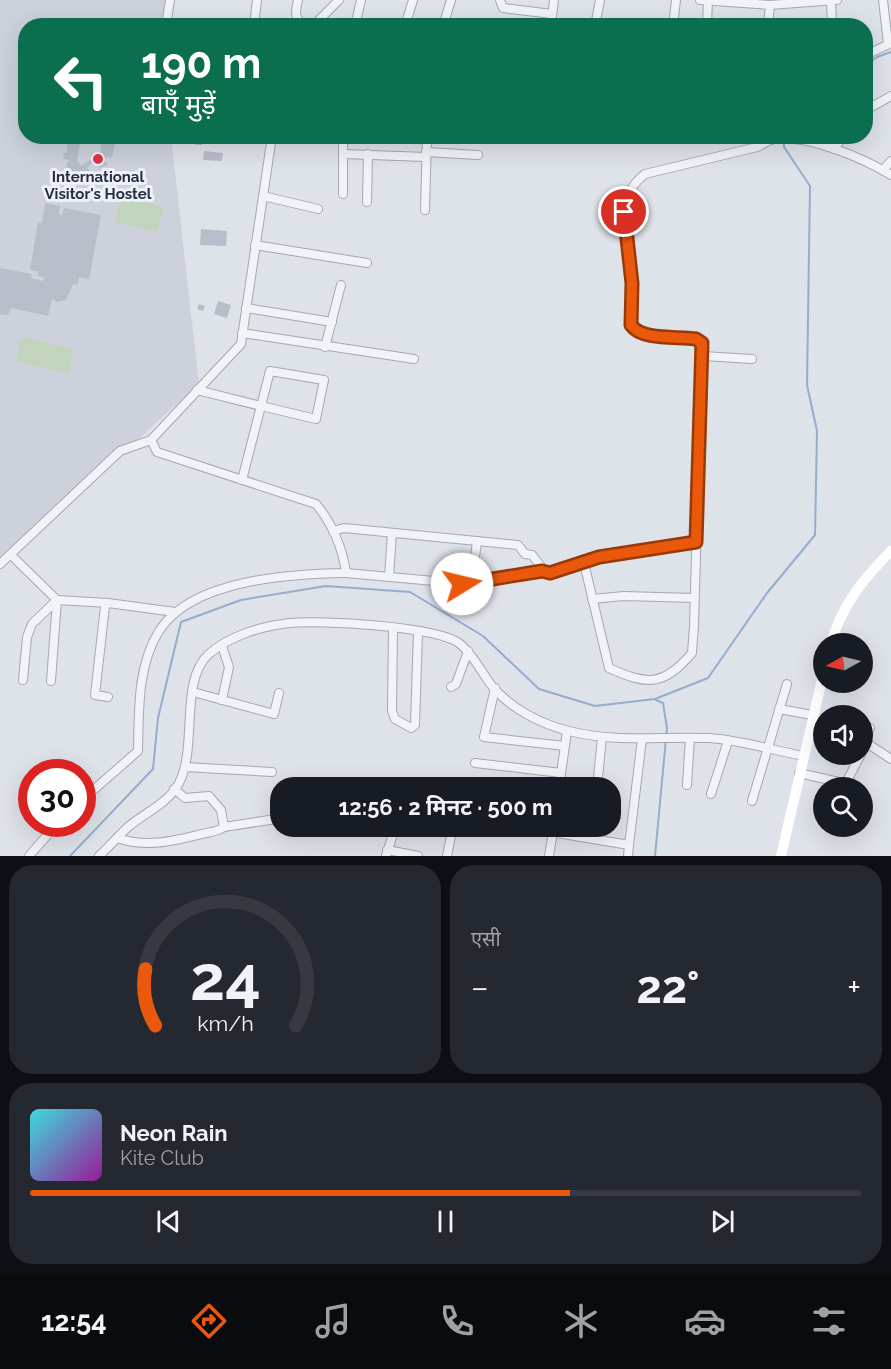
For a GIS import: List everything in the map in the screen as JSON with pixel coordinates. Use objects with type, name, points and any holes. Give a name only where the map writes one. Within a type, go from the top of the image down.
[{"type":"street","points":[[167,18],[170,0]]},
{"type":"street","points":[[255,18],[257,0]]},
{"type":"street","points":[[296,18],[295,13],[298,0]]},
{"type":"street","points":[[321,18],[339,0]]},
{"type":"street","points":[[357,18],[361,0]]},
{"type":"street","points":[[407,18],[413,0]]},
{"type":"street","points":[[445,18],[451,0]]},
{"type":"street","points":[[500,0],[503,8],[513,11],[552,14]]},
{"type":"street","points":[[552,18],[554,0]]},
{"type":"street","points":[[597,18],[600,0]]},
{"type":"street","points":[[674,18],[676,0]]},
{"type":"street","points":[[706,18],[705,0],[755,2],[770,5],[837,0]]},
{"type":"street","points":[[873,52],[890,43],[883,0]]},
{"type":"street","points":[[831,1],[832,18]]},
{"type":"street","points":[[769,18],[770,5]]},
{"type":"street","points":[[873,106],[891,96]]},
{"type":"street","points":[[0,564],[120,451],[151,440],[241,344],[271,144]]},
{"type":"street","points":[[343,144],[343,194]]},
{"type":"street","points":[[425,210],[427,144]]},
{"type":"street","points":[[584,563],[609,668],[638,681],[648,682],[670,674],[692,652],[702,343],[696,339],[646,334],[635,331],[631,325],[632,283],[624,212],[628,194],[635,181],[645,174],[757,147],[761,144]]},
{"type":"street","points":[[814,144],[834,149],[891,175]]},
{"type":"street","points":[[834,149],[837,144]]},
{"type":"street","points":[[343,154],[478,155]]},
{"type":"street","points":[[367,202],[368,154]]},
{"type":"street","points":[[883,170],[891,161]]},
{"type":"street","points":[[263,196],[318,209]]},
{"type":"street","points":[[255,245],[367,263]]},
{"type":"street","points":[[325,347],[341,285]]},
{"type":"street","points":[[246,308],[332,322]]},
{"type":"street","points":[[242,333],[414,359]]},
{"type":"street","points":[[703,356],[752,359]]},
{"type":"street","points":[[197,390],[261,406],[315,419],[324,380],[270,371],[261,406],[242,480]]},
{"type":"street","points":[[151,440],[157,452],[316,504],[326,516],[333,531],[344,557],[346,573]]},
{"type":"street","points":[[333,531],[344,528],[521,546],[525,554],[532,555],[542,571]]},
{"type":"street","points":[[389,578],[392,533]]},
{"type":"street","points":[[472,581],[477,541]]},
{"type":"street","points":[[96,788],[138,751],[139,695],[146,663],[159,632],[175,612],[202,598],[252,581],[294,575],[346,573],[462,584],[542,571],[550,573],[599,557],[696,542]]},
{"type":"street","points":[[834,633],[838,620],[868,574],[891,551]]},
{"type":"street","points":[[11,555],[57,600],[108,603],[175,612]]},
{"type":"street","points":[[840,633],[853,604],[872,578],[891,558]]},
{"type":"street","points":[[592,599],[624,596],[694,598]]},
{"type":"street","points":[[23,680],[27,637],[32,624],[57,600]]},
{"type":"street","points":[[51,681],[57,600]]},
{"type":"street","points":[[108,603],[103,617],[95,694],[108,697]]},
{"type":"street","points":[[99,856],[117,838],[162,803],[174,789],[185,767],[189,750],[189,713],[200,664],[210,653],[243,634],[288,623],[393,629],[445,637],[468,651],[495,688],[524,713],[567,730],[602,737],[728,741],[803,756]]},
{"type":"street","points":[[393,629],[392,711],[400,723],[411,728],[415,725],[418,632]]},
{"type":"street","points":[[222,646],[229,667],[222,700]]},
{"type":"street","points":[[451,687],[456,684],[468,651]]},
{"type":"street","points":[[752,801],[787,684]]},
{"type":"street","points":[[495,688],[483,737],[565,746]]},
{"type":"street","points":[[193,692],[274,714],[279,693]]},
{"type":"street","points":[[786,856],[803,756],[818,693]]},
{"type":"street","points":[[781,856],[823,693]]},
{"type":"street","points":[[779,709],[812,715]]},
{"type":"street","points":[[560,777],[567,730]]},
{"type":"street","points":[[598,777],[602,737]]},
{"type":"street","points":[[687,785],[690,738]]},
{"type":"street","points":[[628,856],[642,739]]},
{"type":"street","points":[[711,794],[728,741]]},
{"type":"street","points":[[873,747],[891,759]]},
{"type":"street","points":[[475,763],[561,773]]},
{"type":"street","points":[[801,774],[843,783],[847,781],[856,765]]},
{"type":"street","points":[[185,767],[273,772]]},
{"type":"street","points":[[174,789],[185,798],[209,796],[221,810],[224,827]]},
{"type":"street","points":[[117,838],[146,844],[186,839],[224,827],[270,820]]},
{"type":"street","points":[[28,856],[45,837]]},
{"type":"street","points":[[391,837],[387,853],[418,856]]},
{"type":"street","points":[[447,856],[451,837]]},
{"type":"street","points":[[549,856],[553,837]]},
{"type":"street","points":[[584,837],[629,845]]},
{"type":"shaded area","points":[[0,0],[168,0],[166,18],[18,18],[18,144],[172,144],[199,384],[0,565]]},
{"type":"green space","points":[[120,196],[164,207],[157,232],[115,222]]},
{"type":"green space","points":[[21,337],[74,349],[69,374],[16,361]]},
{"type":"building","name":"International Visitor's Hostel","points":[[67,144],[80,144],[77,161],[81,166],[100,154],[102,144],[115,144],[112,158],[107,157],[105,160],[108,165],[99,168],[95,162],[87,167],[91,173],[77,182],[71,169],[69,170],[66,166],[69,160],[63,159],[64,153],[67,153]]},
{"type":"building","points":[[204,151],[223,153],[222,161],[203,160]]},
{"type":"building","points":[[45,203],[60,206],[59,215],[62,215],[64,208],[101,215],[89,279],[79,277],[77,285],[73,284],[66,300],[57,302],[52,299],[48,316],[11,308],[8,315],[0,314],[0,268],[32,274],[31,278],[43,281],[44,277],[38,276],[38,271],[30,270],[38,222],[42,223]]},
{"type":"building","points":[[201,229],[227,231],[226,246],[200,245]]},
{"type":"building","points":[[218,301],[231,305],[227,318],[214,314]]},
{"type":"building","points":[[199,304],[205,306],[203,311],[197,309]]},
{"type":"waterway","points":[[873,60],[891,52]]},
{"type":"waterway","points":[[70,856],[153,769],[158,718],[181,622],[241,600],[326,586],[410,592],[483,636],[539,689],[595,706],[655,699],[708,678],[767,593],[815,535],[817,431],[807,385],[810,186],[784,144]]},
{"type":"waterway","points":[[655,856],[667,728],[663,703],[656,700]]},
{"type":"place","name":"International Visitor's Hostel","points":[[98,159]]},
{"type":"route","points":[[462,584],[542,571],[550,573],[599,557],[696,542],[702,343],[685,337],[646,334],[635,331],[631,325],[629,320],[632,283],[624,212]]}]
